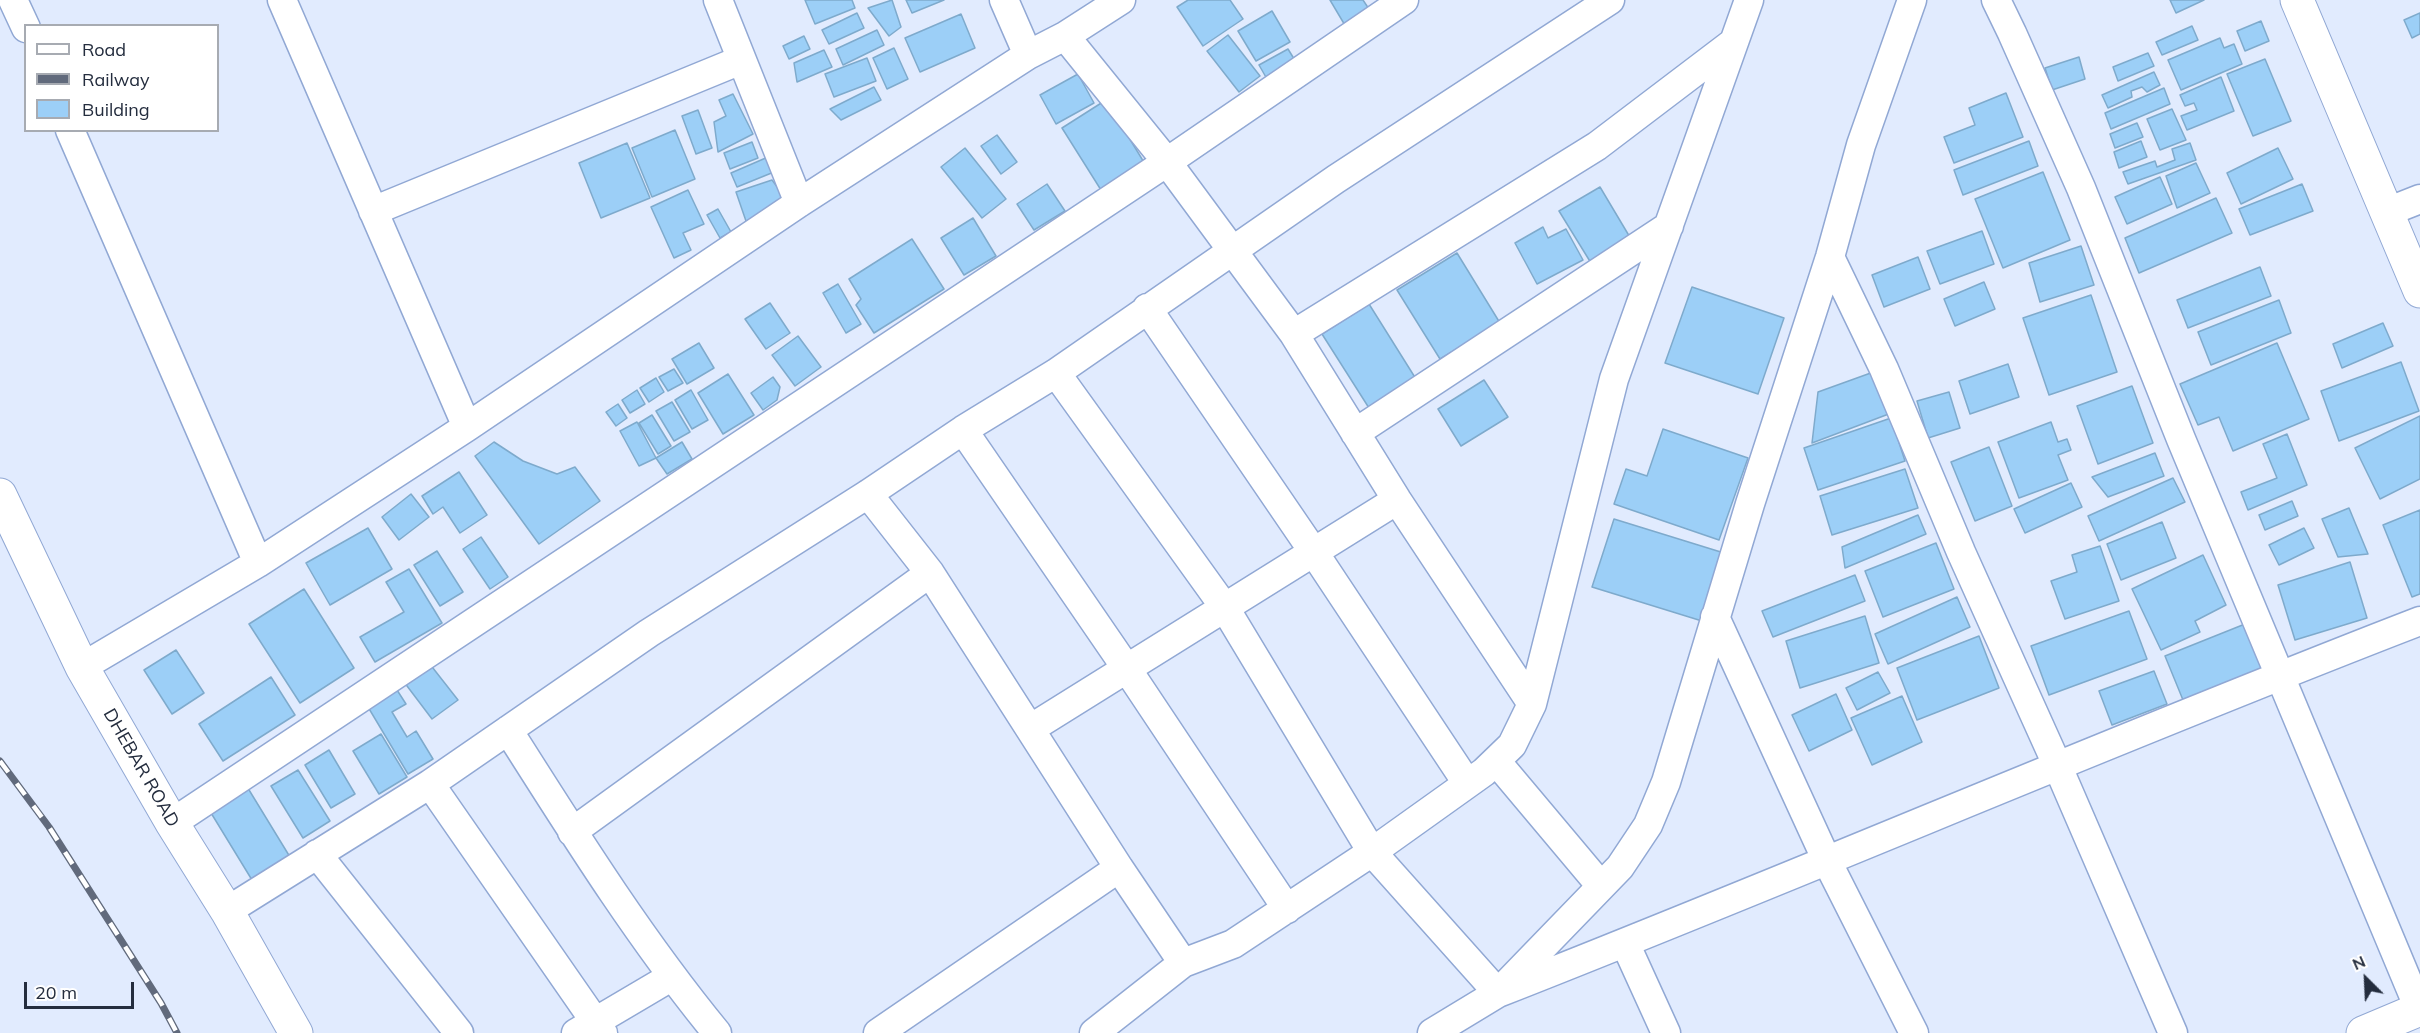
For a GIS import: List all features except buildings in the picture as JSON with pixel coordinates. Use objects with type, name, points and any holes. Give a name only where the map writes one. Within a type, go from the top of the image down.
[{"type":"street","points":[[13,0],[24,24]]},
{"type":"street","points":[[282,0],[467,427]]},
{"type":"street","points":[[718,0],[799,204]]},
{"type":"street","points":[[1004,0],[1028,55]]},
{"type":"street","points":[[82,667],[258,562],[467,427],[799,204],[1028,55],[1065,36],[1121,0]]},
{"type":"street","points":[[172,823],[1167,162],[1404,0]]},
{"type":"street","points":[[227,911],[430,784],[649,633],[868,494],[963,430],[1056,374],[1147,308],[1336,179],[1610,0]]},
{"type":"street","points":[[1094,1033],[1183,963],[1233,944],[1372,852],[1485,772],[1512,745],[1532,704],[1614,379],[1749,0]]},
{"type":"street","points":[[1498,993],[1620,867],[1648,825],[1666,782],[1715,617],[1830,257],[1861,145],[1912,0]]},
{"type":"street","points":[[1996,0],[2081,188],[2181,439],[2420,1010],[2363,1033]]},
{"type":"street","points":[[2297,0],[2420,291]]},
{"type":"street","points":[[1065,36],[1167,162],[1294,334],[1397,500],[1532,704]]},
{"type":"street","points":[[1294,334],[1597,146],[1734,42]]},
{"type":"street","points":[[373,211],[741,60]]},
{"type":"street","points":[[71,132],[258,562]]},
{"type":"street","points":[[2387,212],[2420,200]]},
{"type":"street","points":[[1355,433],[1669,226]]},
{"type":"street","points":[[1830,257],[1884,369],[1961,552],[2058,767],[2173,1033]]},
{"type":"street","points":[[1147,308],[1313,551],[1467,783]]},
{"type":"street","points":[[1056,374],[1226,609],[1372,852],[1498,993]]},
{"type":"street","points":[[963,430],[1127,669],[1287,909]]},
{"type":"street","points":[[868,494],[930,573],[1119,868],[1183,963]]},
{"type":"street","name":"DHEBAR ROAD","points":[[0,495],[82,667],[172,823],[227,911],[296,1033]]},
{"type":"street","points":[[1030,729],[1226,609],[1313,551],[1397,500]]},
{"type":"street","points":[[572,832],[930,573]]},
{"type":"street","points":[[1715,617],[1827,861],[1914,1033]]},
{"type":"street","points":[[1431,1033],[1498,993],[2280,675],[2420,621]]},
{"type":"street","points":[[508,730],[572,832],[671,977],[717,1033]]},
{"type":"street","points":[[1496,760],[1601,886]]},
{"type":"street","points":[[430,784],[592,1029],[671,977]]},
{"type":"street","points":[[317,854],[459,1033]]},
{"type":"street","points":[[878,1033],[1119,868]]},
{"type":"street","points":[[1625,943],[1666,1033]]},
{"type":"railway","points":[[0,761],[49,827],[161,1003],[177,1033]]}]
